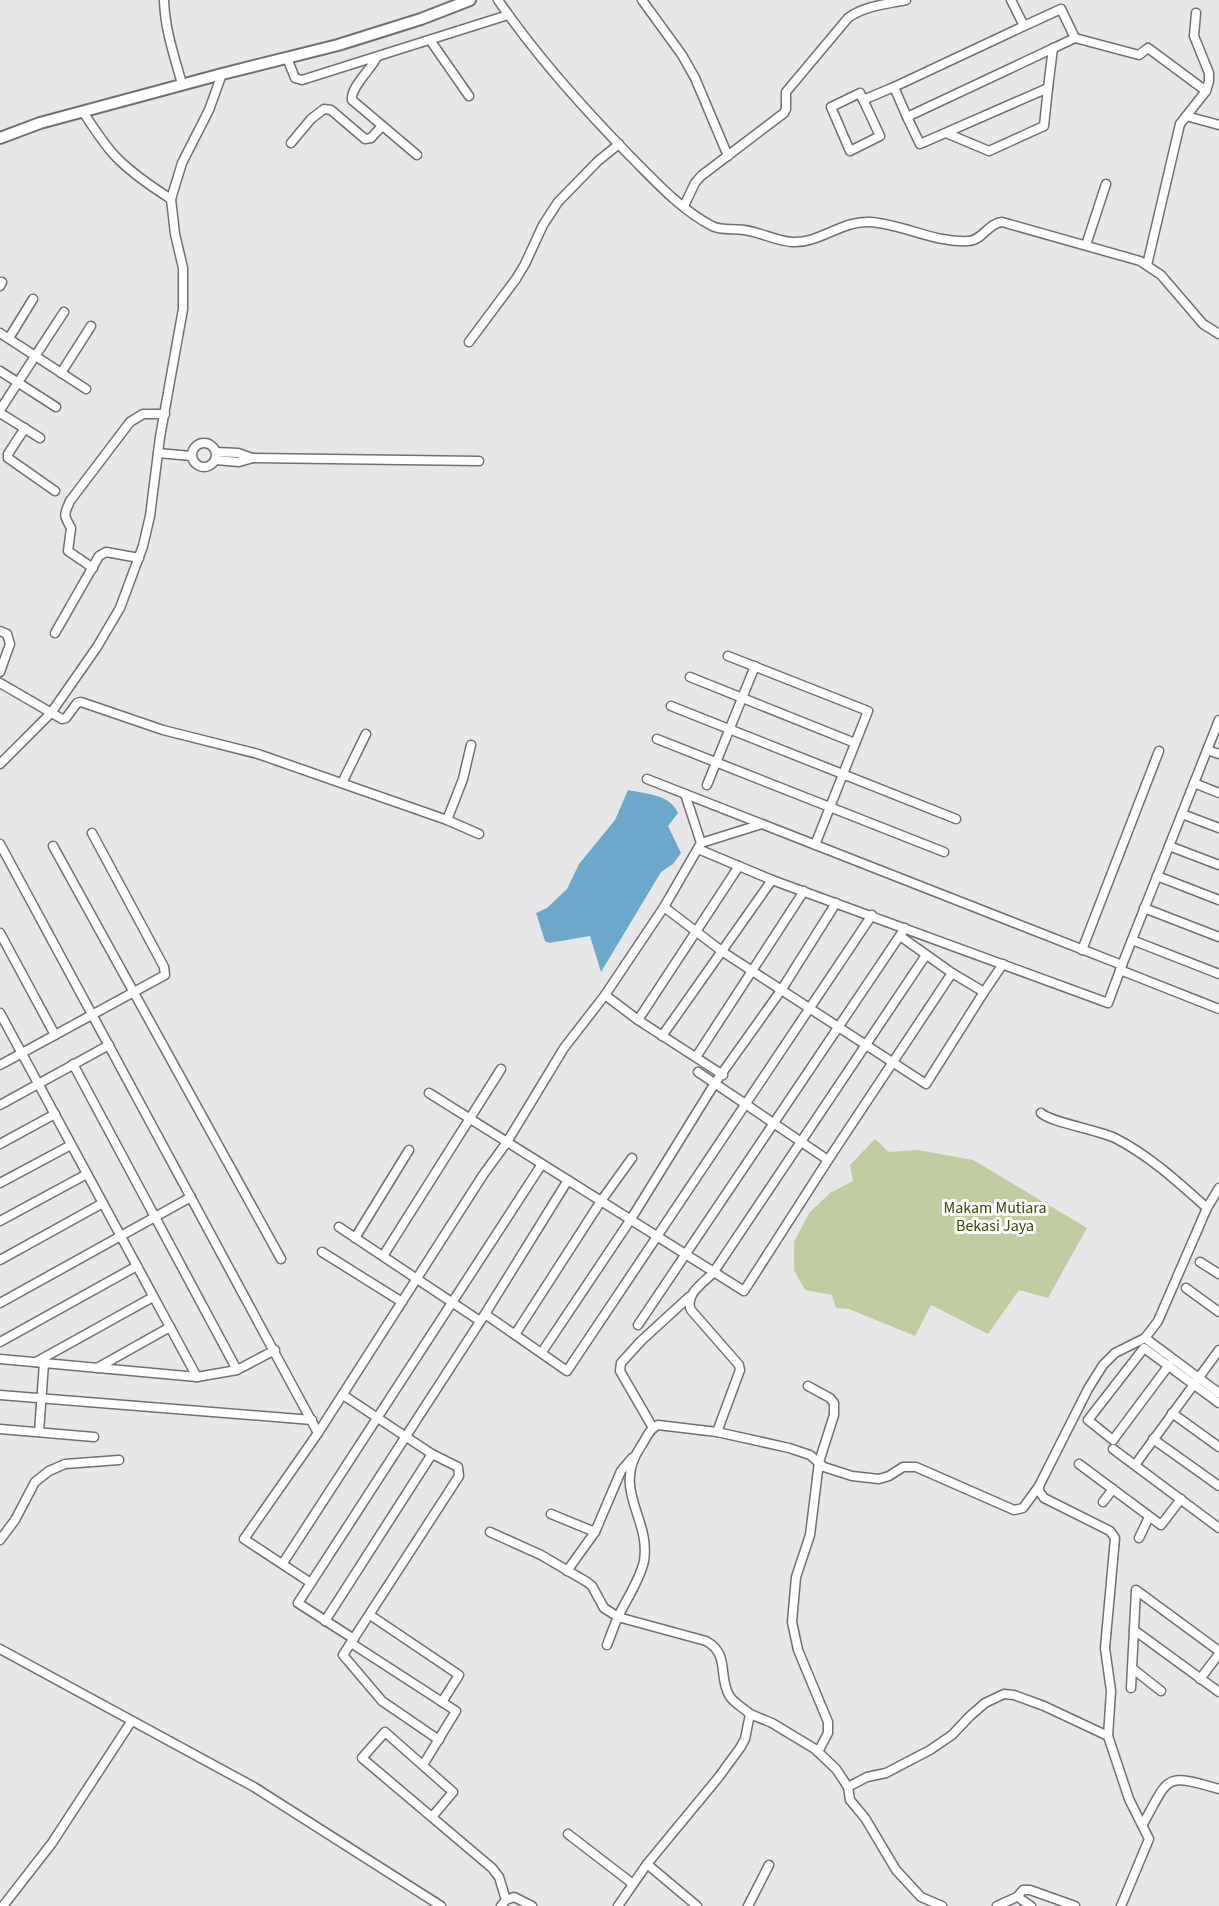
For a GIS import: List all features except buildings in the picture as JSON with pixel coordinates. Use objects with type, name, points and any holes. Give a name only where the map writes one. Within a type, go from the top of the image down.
[{"type":"street","points":[[164,0],[168,40],[182,84]]},
{"type":"street","points":[[0,138],[40,123],[359,39],[421,19],[467,0]]},
{"type":"street","points":[[498,0],[575,99],[672,198],[718,228],[746,230],[790,242],[806,240],[856,222],[868,222],[900,227],[946,239],[972,241],[994,224],[1002,222],[1131,258],[1147,265],[1161,275],[1203,324],[1219,334]]},
{"type":"street","points":[[642,0],[682,55],[695,78],[728,156]]},
{"type":"street","points":[[684,206],[701,176],[784,113],[786,92],[848,18],[867,9],[906,0]]},
{"type":"street","points":[[1011,0],[1024,26]]},
{"type":"street","points":[[863,100],[1061,9],[1075,38]]},
{"type":"street","points":[[1147,265],[1180,124],[1206,91],[1209,73],[1194,36],[1196,13]]},
{"type":"street","points":[[287,58],[296,78],[302,80],[508,15]]},
{"type":"street","points":[[907,117],[1075,38],[1139,55],[1148,48],[1206,91]]},
{"type":"street","points":[[430,40],[469,96]]},
{"type":"street","points":[[946,133],[989,151],[1044,126],[1053,48]]},
{"type":"street","points":[[377,57],[370,70],[353,90],[351,97],[417,155]]},
{"type":"street","points":[[0,764],[51,713],[97,647],[120,608],[139,558],[150,516],[158,453],[183,309],[183,268],[175,234],[171,199],[182,164],[219,88],[222,74]]},
{"type":"street","points":[[894,87],[920,144],[1048,88]]},
{"type":"street","points":[[860,93],[863,100],[880,136],[850,151],[831,107],[860,93]]},
{"type":"street","points":[[291,143],[311,119],[324,109],[331,110],[365,139],[371,138],[382,126]]},
{"type":"street","points":[[83,112],[104,144],[118,159],[171,199]]},
{"type":"street","points":[[1186,116],[1219,125]]},
{"type":"street","points":[[469,342],[516,279],[543,225],[558,202],[598,161],[619,144]]},
{"type":"street","points":[[1086,245],[1106,184]]},
{"type":"street","points":[[9,338],[33,299]]},
{"type":"street","points":[[40,438],[0,411],[64,312]]},
{"type":"street","points":[[61,373],[91,326]]},
{"type":"street","points":[[0,333],[86,389]]},
{"type":"street","points":[[0,371],[56,407]]},
{"type":"street","points":[[93,568],[68,550],[71,528],[64,514],[70,501],[130,422],[143,414],[165,414]]},
{"type":"street","points":[[25,428],[8,454],[8,458],[55,491]]},
{"type":"street","points":[[206,443],[212,446],[216,456],[212,465],[206,468],[199,467],[191,456],[198,444],[206,443]]},
{"type":"street","points":[[158,453],[191,456]]},
{"type":"street","points":[[216,456],[238,462],[253,458],[479,461]]},
{"type":"street","points":[[55,633],[103,553],[139,558]]},
{"type":"street","points":[[0,631],[7,634],[10,644],[0,672]]},
{"type":"street","points":[[728,656],[868,711],[814,845]]},
{"type":"street","points":[[707,785],[755,666]]},
{"type":"street","points":[[690,677],[855,742]]},
{"type":"street","points":[[0,683],[62,718],[66,718],[77,703],[81,702],[163,730],[258,754],[447,820],[479,834]]},
{"type":"street","points":[[671,706],[956,819]]},
{"type":"street","points":[[685,794],[699,846],[739,866],[1108,1004],[1219,720]]},
{"type":"street","points":[[342,783],[366,734]]},
{"type":"street","points":[[657,739],[944,852]]},
{"type":"street","points":[[447,820],[463,779],[471,745]]},
{"type":"street","points":[[1207,750],[1219,754]]},
{"type":"street","points":[[1082,950],[1159,751]]},
{"type":"street","points":[[646,779],[1082,950],[1219,1009]]},
{"type":"street","points":[[1194,783],[1219,793]]},
{"type":"street","points":[[1182,814],[1219,828]]},
{"type":"street","points":[[311,1583],[244,1539],[343,1395],[483,1175],[507,1142],[564,1047],[604,995],[664,907],[699,846],[762,824]]},
{"type":"street","points":[[0,1065],[165,975],[164,967],[92,833]]},
{"type":"street","points":[[0,844],[318,1433]]},
{"type":"street","points":[[54,846],[280,1259]]},
{"type":"street","points":[[1169,846],[1219,865]]},
{"type":"street","points":[[638,1020],[739,866]]},
{"type":"street","points":[[1157,876],[1219,900]]},
{"type":"street","points":[[662,1036],[772,880]]},
{"type":"street","points":[[696,1057],[804,891]]},
{"type":"street","points":[[542,1352],[631,1219],[715,1083],[723,1075],[782,989],[836,903]]},
{"type":"street","points":[[664,907],[695,933],[723,952],[926,1084],[1003,964]]},
{"type":"street","points":[[1144,908],[1219,937]]},
{"type":"street","points":[[339,1227],[452,1302],[516,1333],[567,1371],[872,915]]},
{"type":"street","points":[[638,1325],[905,928]]},
{"type":"street","points":[[0,933],[55,1035]]},
{"type":"street","points":[[900,936],[952,973],[984,992]]},
{"type":"street","points":[[1132,940],[1219,974]]},
{"type":"street","points":[[653,1428],[620,1371],[621,1363],[713,1273],[926,955]]},
{"type":"street","points":[[429,1093],[744,1291],[952,973]]},
{"type":"street","points":[[604,995],[723,1075]]},
{"type":"street","points":[[0,1013],[197,1377]]},
{"type":"street","points":[[0,1105],[109,1045]]},
{"type":"street","points":[[73,1064],[237,1370]]},
{"type":"street","points":[[383,1256],[501,1069]]},
{"type":"street","points":[[698,1072],[828,1160]]},
{"type":"street","points":[[1041,1113],[1048,1118],[1102,1133],[1123,1143],[1163,1169],[1207,1208]]},
{"type":"street","points":[[0,1144],[55,1114]]},
{"type":"street","points":[[0,1183],[71,1144]]},
{"type":"street","points":[[355,1238],[409,1150]]},
{"type":"street","points":[[516,1333],[601,1201],[632,1158]]},
{"type":"street","points":[[283,1563],[542,1164]]},
{"type":"street","points":[[0,1221],[87,1174]]},
{"type":"street","points":[[423,1765],[456,1711],[298,1603],[483,1318],[568,1180]]},
{"type":"street","points":[[567,1571],[595,1532],[621,1471],[653,1428],[665,1425],[717,1432],[789,1448],[810,1455],[831,1470],[852,1476],[879,1479],[903,1467],[916,1467],[1014,1510],[1023,1508],[1039,1486],[1100,1370],[1115,1353],[1145,1338],[1162,1314],[1207,1208],[1219,1188]]},
{"type":"street","points":[[0,1303],[191,1197]]},
{"type":"street","points":[[0,1260],[103,1203]]},
{"type":"street","points":[[322,1252],[402,1302]]},
{"type":"street","points":[[1200,1262],[1219,1274]]},
{"type":"street","points":[[0,1342],[137,1266]]},
{"type":"street","points":[[1186,1288],[1219,1312]]},
{"type":"street","points":[[40,1363],[153,1297]]},
{"type":"street","points":[[689,1297],[688,1304],[691,1310],[736,1361],[740,1370],[717,1432]]},
{"type":"street","points":[[97,1368],[170,1327]]},
{"type":"street","points":[[1145,1338],[1219,1403]]},
{"type":"street","points":[[1169,1365],[1113,1440],[1088,1420],[1144,1347],[1169,1365],[1219,1392]]},
{"type":"street","points":[[0,1359],[197,1377],[237,1370],[275,1350]]},
{"type":"street","points":[[1135,1465],[1219,1351]]},
{"type":"street","points":[[39,1432],[42,1398],[40,1363]]},
{"type":"street","points":[[808,1386],[830,1398],[834,1403],[832,1422],[819,1462],[810,1535],[796,1578],[792,1622],[798,1650],[828,1722],[828,1733],[818,1752]]},
{"type":"street","points":[[0,1395],[312,1420]]},
{"type":"street","points":[[343,1395],[432,1454],[458,1467],[459,1476],[343,1655],[382,1701],[439,1740]]},
{"type":"street","points":[[1172,1413],[1219,1447]]},
{"type":"street","points":[[0,1429],[94,1437]]},
{"type":"street","points":[[1153,1439],[1219,1486]]},
{"type":"street","points":[[1113,1449],[1219,1528]]},
{"type":"street","points":[[326,1621],[432,1454]]},
{"type":"street","points":[[607,1645],[640,1572],[644,1557],[642,1531],[630,1494],[629,1477],[634,1456]]},
{"type":"street","points":[[0,1540],[15,1520],[35,1482],[49,1471],[65,1464],[118,1460]]},
{"type":"street","points":[[1079,1464],[1161,1525],[1181,1500]]},
{"type":"street","points":[[1039,1486],[1039,1491],[1044,1498],[1110,1531],[1115,1538],[1105,1647],[1111,1691],[1108,1736],[1129,1799],[1148,1834],[1148,1842],[1121,1906]]},
{"type":"street","points":[[1103,1502],[1113,1489]]},
{"type":"street","points":[[551,1514],[595,1532]]},
{"type":"street","points":[[1139,1538],[1149,1517]]},
{"type":"street","points":[[490,1532],[541,1555],[592,1586],[604,1608],[618,1617],[706,1641],[713,1645],[719,1654],[729,1697],[750,1714],[772,1723],[818,1752],[836,1769],[848,1787],[850,1800],[865,1818],[896,1870],[921,1897],[942,1906]]},
{"type":"street","points":[[1131,1689],[1136,1590],[1219,1652],[1200,1679]]},
{"type":"street","points":[[370,1616],[459,1675],[442,1702]]},
{"type":"street","points":[[1134,1630],[1219,1692]]},
{"type":"street","points":[[0,1649],[254,1787],[441,1906]]},
{"type":"street","points":[[1133,1670],[1161,1690]]},
{"type":"street","points":[[848,1787],[867,1777],[886,1773],[930,1750],[952,1735],[985,1703],[1004,1694],[1032,1701],[1087,1724],[1108,1736]]},
{"type":"street","points":[[618,1906],[648,1864],[740,1748],[745,1739],[750,1714]]},
{"type":"street","points":[[3,1906],[52,1843],[132,1722]]},
{"type":"street","points":[[432,1817],[453,1791],[385,1732],[362,1758],[492,1868],[499,1877],[503,1903],[514,1897],[532,1906]]},
{"type":"street","points":[[1143,1824],[1163,1787],[1172,1780],[1191,1780],[1219,1789]]},
{"type":"street","points":[[568,1834],[633,1884]]},
{"type":"street","points":[[648,1864],[697,1906]]},
{"type":"street","points":[[748,1906],[769,1865]]},
{"type":"street","points":[[998,1906],[1017,1897],[1023,1890],[1030,1890],[1075,1906]]},
{"type":"street","points":[[1022,1900],[1031,1906]]},
{"type":"green space","name":"Makam Mutiara Bekasi Jaya","points":[[875,1139],[889,1152],[918,1150],[973,1160],[1087,1228],[1048,1298],[1019,1290],[988,1334],[931,1305],[915,1336],[849,1309],[836,1308],[832,1295],[805,1290],[794,1270],[794,1242],[810,1212],[830,1193],[853,1181],[850,1165]]},
{"type":"water","points":[[628,790],[663,798],[674,807],[678,813],[668,826],[681,853],[673,864],[661,872],[601,972],[590,936],[549,943],[545,941],[536,913],[547,908],[567,889],[579,864],[615,820]]}]
